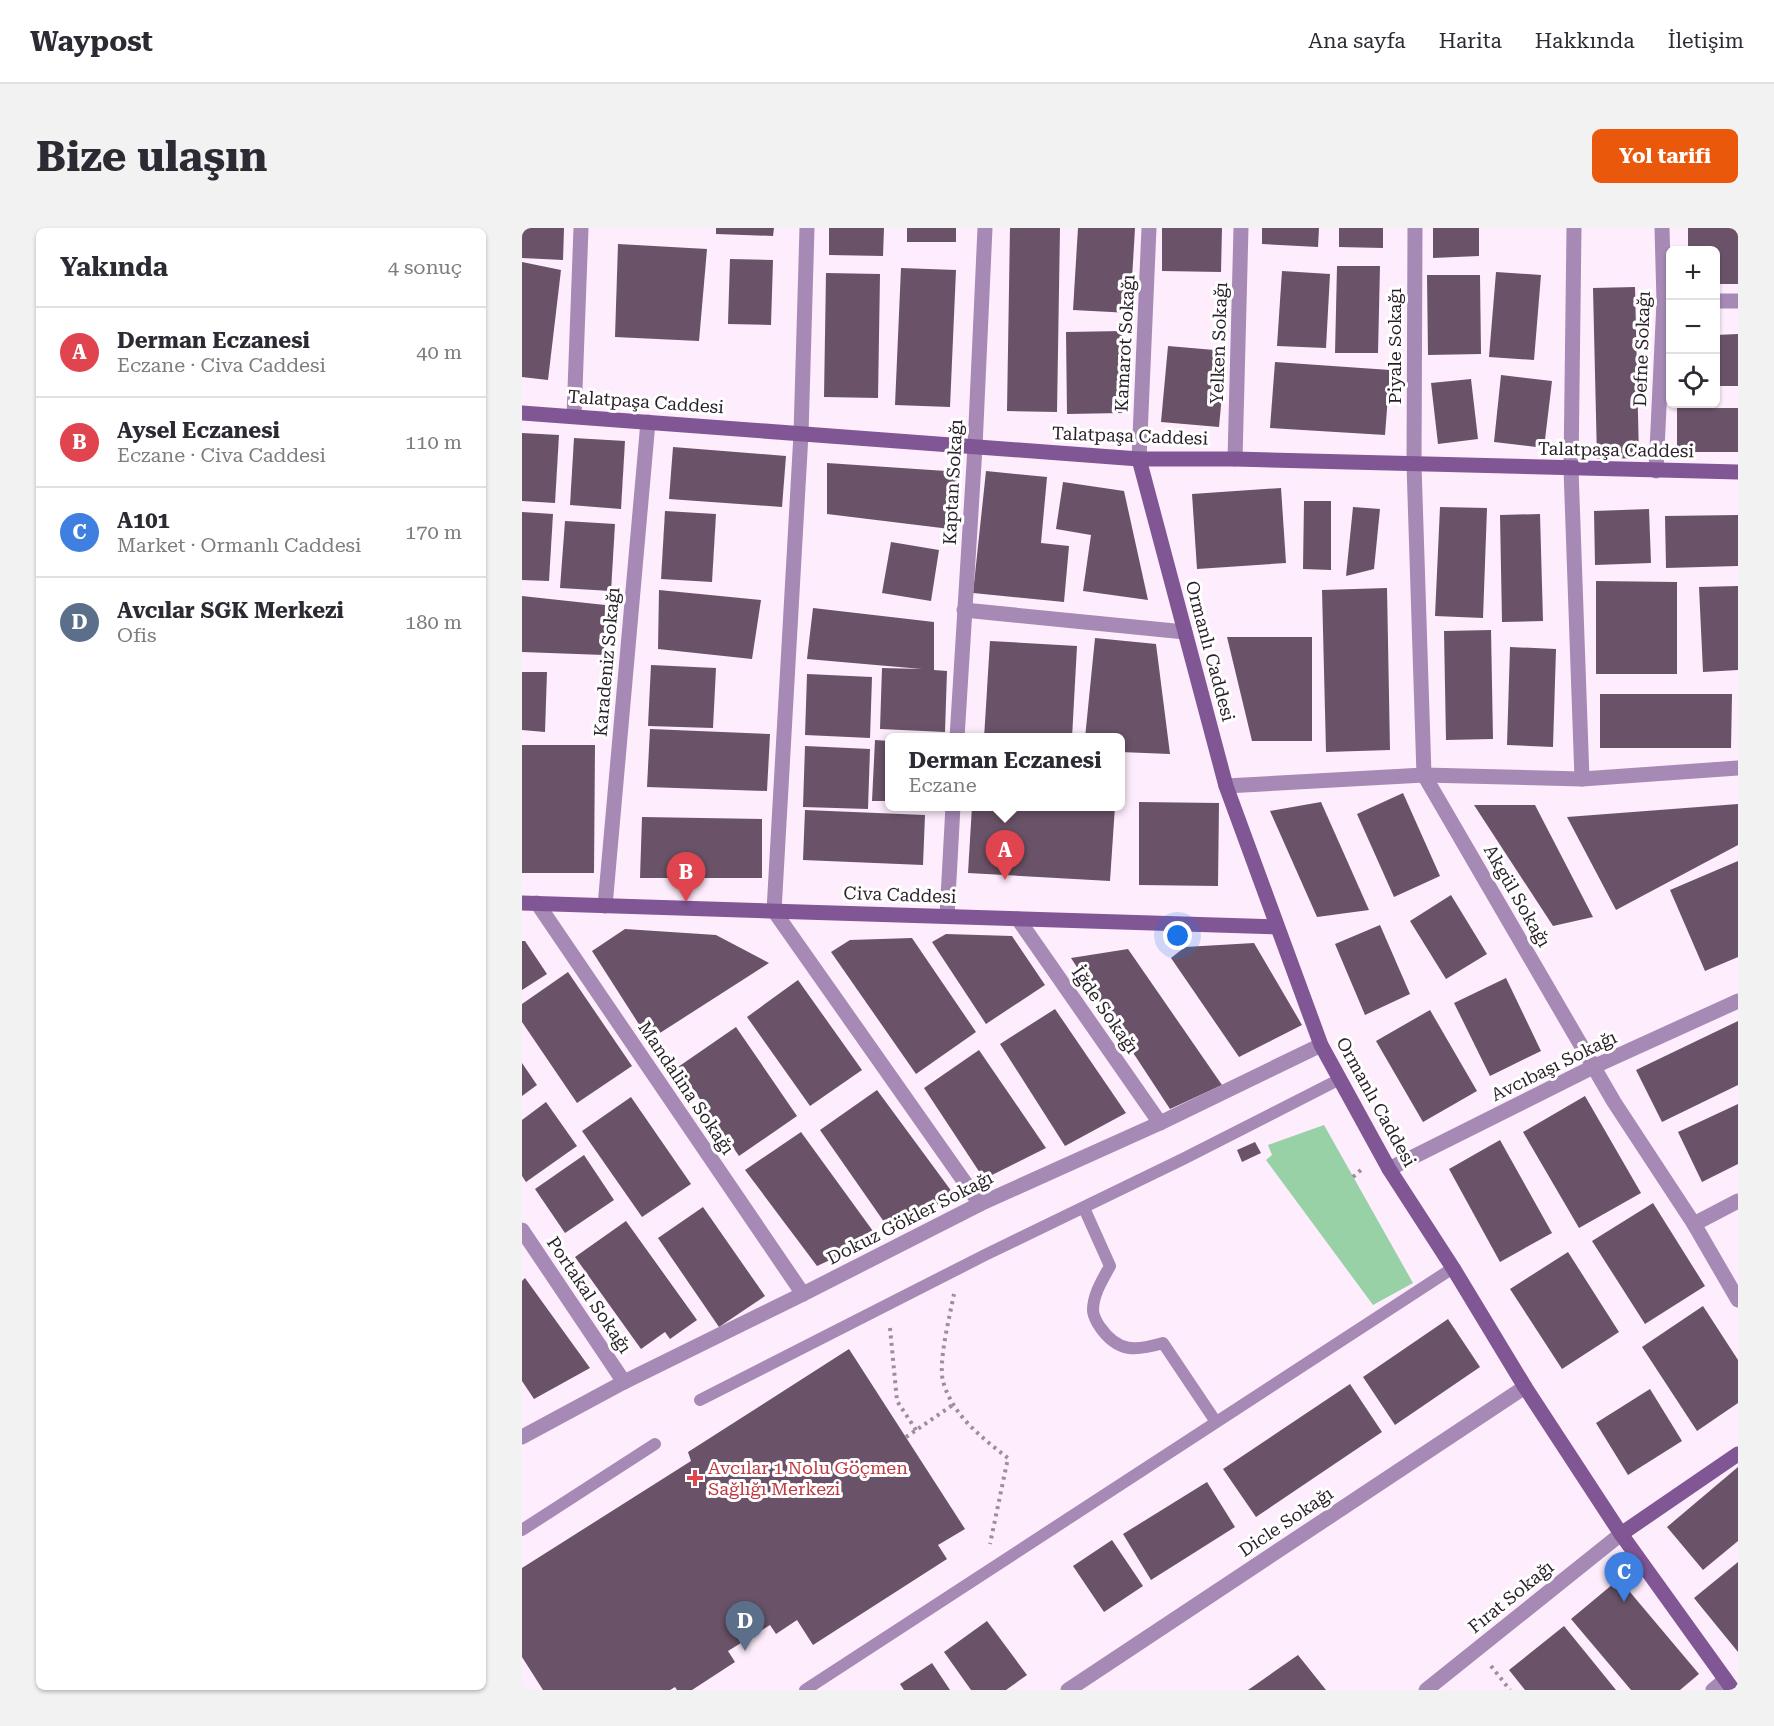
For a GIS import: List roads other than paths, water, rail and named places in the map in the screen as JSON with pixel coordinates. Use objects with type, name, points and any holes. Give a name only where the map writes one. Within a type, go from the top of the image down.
[{"type":"main road","name":"Talatpaşa Caddesi","points":[[522,412],[1139,459],[1235,459],[1738,472]]},
{"type":"main road","name":"Ormanlı Caddesi","points":[[1139,459],[1226,786],[1321,1045],[1389,1169],[1453,1268],[1525,1387],[1621,1534],[1729,1685]]},
{"type":"main road","name":"Civa Caddesi","points":[[529,903],[1277,927]]},
{"type":"main road","points":[[1621,1534],[1738,1454]]},
{"type":"street","points":[[574,416],[580,228]]},
{"type":"street","points":[[807,228],[801,434],[774,911],[980,1204]]},
{"type":"street","name":"Kaptan Sokağı","points":[[957,733],[975,447],[985,228]]},
{"type":"street","name":"Kamarot Sokağı","points":[[1139,459],[1149,228]]},
{"type":"street","name":"Yelken Sokağı","points":[[1235,459],[1241,228]]},
{"type":"street","name":"Piyale Sokağı","points":[[1414,465],[1415,228]]},
{"type":"street","points":[[1574,228],[1571,469],[1582,779]]},
{"type":"street","name":"Defne Sokağı","points":[[1662,228],[1667,300]]},
{"type":"street","points":[[1720,301],[1738,301]]},
{"type":"street","name":"Defne Sokağı","points":[[1656,471],[1666,316]]},
{"type":"street","name":"Karadeniz Sokağı","points":[[605,906],[648,422]]},
{"type":"street","name":"Akgül Sokağı","points":[[1414,465],[1424,775],[1593,1067],[1694,1224],[1738,1300]]},
{"type":"street","points":[[964,610],[1185,632]]},
{"type":"street","points":[[1226,786],[1424,775],[1582,779],[1738,768]]},
{"type":"street","points":[[947,916],[953,811]]},
{"type":"street","name":"Mandalina Sokağı","points":[[529,903],[803,1294]]},
{"type":"street","name":"İğde Sokağı","points":[[1018,919],[1160,1124]]},
{"type":"street","name":"Avcıbaşı Sokağı","points":[[1389,1169],[1593,1067],[1738,1001]]},
{"type":"street","name":"Dokuz Gökler Sokağı","points":[[522,1437],[624,1382],[980,1204],[1160,1124],[1321,1045]]},
{"type":"street","points":[[1694,1224],[1738,1201]]},
{"type":"street","name":"Portakal Sokağı","points":[[522,1230],[624,1382]]},
{"type":"street","name":"Dicle Sokağı","points":[[1068,1690],[1525,1387]]},
{"type":"street","name":"Fırat Sokağı","points":[[1426,1690],[1621,1534]]},
{"type":"street","points":[[1713,1690],[1729,1685]]},
{"type":"lane","points":[[700,1400],[1024,1236],[1183,1160],[1340,1079]]},
{"type":"lane","points":[[1084,1208],[1110,1266],[1098,1288],[1093,1311],[1098,1324],[1108,1338],[1125,1348],[1141,1350],[1163,1343],[1216,1422]]},
{"type":"lane","points":[[805,1690],[1453,1268]]},
{"type":"lane","points":[[522,1530],[655,1444]]},
{"type":"place","name":"Derman Eczanesi","points":[[1005,880]]},
{"type":"place","name":"Aysel Eczanesi","points":[[686,902]]},
{"type":"place","name":"Avcılar 1 Nolu Göçmen Sağlığı Merkezi","points":[[695,1478]]},
{"type":"place","name":"A101","points":[[1624,1602]]},
{"type":"place","name":"Avcılar SGK Merkezi","points":[[745,1651]]}]
